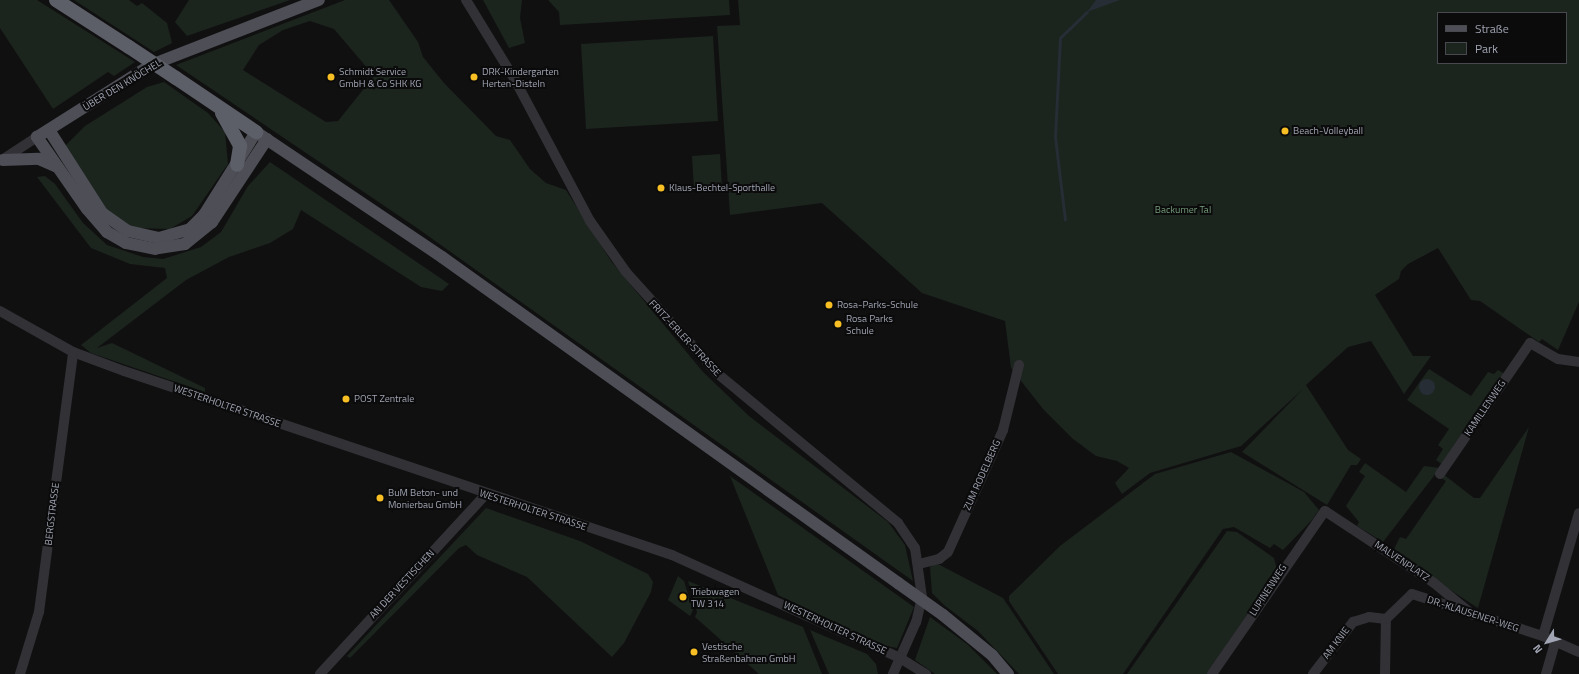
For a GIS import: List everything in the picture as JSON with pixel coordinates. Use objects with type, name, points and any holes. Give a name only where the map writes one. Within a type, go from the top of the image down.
[{"type":"highway","points":[[56,0],[262,135]]},
{"type":"highway","points":[[207,99],[226,117],[237,135],[240,146],[237,165]]},
{"type":"main road","name":"ÜBER DEN KNÖCHEL","points":[[37,138],[151,65],[319,0]]},
{"type":"main road","points":[[49,130],[102,212],[141,236],[159,238],[190,229],[204,215],[237,165],[262,135]]},
{"type":"main road","points":[[37,138],[57,167],[107,232],[141,248],[171,248],[197,237],[212,222],[262,135]]},
{"type":"main road","points":[[262,135],[442,257],[898,583],[942,615],[992,655],[1008,674]]},
{"type":"main road","points":[[1,161],[39,159],[57,167]]},
{"type":"street","name":"FRITZ-ERLER-STRASSE","points":[[466,0],[515,80],[593,226],[626,272],[718,374],[898,522],[915,548],[919,564],[922,597],[893,674]]},
{"type":"street","name":"ÜBER DEN KNÖCHEL","points":[[1,161],[37,138]]},
{"type":"street","name":"WESTERHOLTER STRASSE","points":[[0,310],[73,352],[485,495],[672,555],[900,658],[926,674]]},
{"type":"street","name":"KAMILLENWEG","points":[[1440,474],[1530,343],[1558,359],[1579,362]]},
{"type":"street","name":"BERGSTRASSE","points":[[20,674],[39,612],[73,352]]},
{"type":"street","name":"ZUM RODELBERG","points":[[919,564],[939,559],[948,552],[1003,430],[1019,365]]},
{"type":"street","name":"AN DER VESTISCHEN","points":[[320,674],[485,495]]},
{"type":"street","name":"MALVENPLATZ","points":[[1328,511],[1434,583],[1473,615]]},
{"type":"street","name":"LUPINENWEG","points":[[1212,674],[1317,518],[1328,511]]},
{"type":"street","points":[[1543,636],[1579,513]]},
{"type":"street","name":"DR.-KLAUSENER-WEG","points":[[1386,619],[1412,594],[1473,615],[1543,636],[1579,652]]},
{"type":"street","name":"AM KNIE","points":[[1313,674],[1349,625],[1369,617],[1386,619]]},
{"type":"street","points":[[1385,674],[1386,619]]},
{"type":"street","points":[[1546,674],[1555,642]]},
{"type":"green space","points":[[0,0],[37,0],[135,62],[114,76],[108,72],[53,109],[0,28]]},
{"type":"green space","points":[[74,0],[129,0],[137,6],[142,3],[167,23],[172,43],[154,52]]},
{"type":"green space","points":[[189,0],[290,0],[187,36],[175,22]]},
{"type":"green space","points":[[345,0],[389,0],[418,42],[423,57],[444,83],[496,136],[510,140],[530,169],[546,183],[566,190],[611,261],[703,372],[749,416],[888,522],[905,545],[913,581],[417,228],[176,65]],"holes":[[[310,21],[334,29],[374,76],[338,121],[326,122],[243,70],[259,45],[283,30]]]},
{"type":"green space","points":[[483,0],[522,0],[520,18],[525,43],[509,48]]},
{"type":"green space","points":[[548,0],[729,0],[730,15],[560,25],[559,12]]},
{"type":"green space","name":"Backumer Tal","points":[[738,0],[1579,0],[1579,302],[1558,350],[1542,339],[1539,342],[1480,301],[1471,300],[1438,248],[1408,264],[1401,271],[1399,279],[1375,295],[1413,356],[1431,356],[1404,394],[1371,341],[1348,347],[1306,385],[1348,450],[1361,459],[1357,465],[1351,465],[1327,505],[1242,452],[1303,389],[1241,446],[1150,473],[1122,494],[1115,483],[1129,468],[1117,461],[1096,456],[1073,439],[1043,409],[1011,368],[1005,321],[922,293],[822,203],[730,215],[717,26],[740,25]]},
{"type":"green space","points":[[713,36],[718,121],[586,129],[581,44]]},
{"type":"green space","points":[[164,82],[208,113],[225,132],[228,164],[192,216],[170,229],[132,228],[108,214],[65,146],[85,126],[147,87]]},
{"type":"green space","points":[[720,154],[722,188],[694,189],[692,156]]},
{"type":"green space","points":[[270,162],[449,284],[442,291],[421,287],[301,210],[293,229],[270,243],[229,257],[186,280],[97,348],[112,343],[205,388],[205,392],[91,353],[81,345],[167,278],[165,268],[130,264],[91,248],[37,177],[45,176],[55,184],[83,223],[107,245],[143,257],[163,259],[201,247],[221,232],[248,186]]},
{"type":"green space","points":[[1429,369],[1471,396],[1488,372],[1494,374],[1498,370],[1505,374],[1443,465],[1436,460],[1443,449],[1438,445],[1449,429],[1407,400]]},
{"type":"green space","points":[[1529,427],[1478,608],[1398,556],[1394,549],[1400,537],[1406,539],[1446,481],[1441,478],[1443,474],[1474,498],[1480,498]]},
{"type":"green space","points":[[1231,452],[1304,492],[1319,510],[1312,520],[1283,550],[1274,544],[1270,548],[1234,527],[1223,529],[1123,674],[1058,674],[1009,601],[1009,596],[1060,546],[1155,474]]},
{"type":"green space","points":[[1365,463],[1406,492],[1424,466],[1440,468],[1383,542],[1357,526],[1359,522],[1346,506],[1365,476],[1359,472]]},
{"type":"green space","points":[[730,476],[914,607],[897,648],[881,645],[778,595]]},
{"type":"green space","points":[[486,508],[580,541],[648,574],[653,582],[651,592],[624,643],[612,657],[527,577],[477,555],[466,545],[459,548],[350,658],[347,656]]},
{"type":"green space","points":[[1227,531],[1237,532],[1274,558],[1277,570],[1207,674],[1127,674]]},
{"type":"green space","points":[[936,563],[1003,598],[1054,674],[1019,674],[978,631],[944,605],[932,593],[930,567]]},
{"type":"green space","points":[[678,576],[684,581],[693,610],[690,616],[668,600]]},
{"type":"green space","points":[[688,581],[803,627],[822,674],[759,674],[695,617],[697,612]]},
{"type":"green space","points":[[930,617],[967,644],[997,674],[935,674],[915,660]]},
{"type":"green space","points":[[810,630],[867,654],[876,664],[878,674],[829,674]]},
{"type":"shaded area","points":[[1096,0],[1120,0],[1087,12]]},
{"type":"shaded area","points":[[1427,379],[1433,381],[1435,387],[1433,393],[1427,395],[1421,393],[1419,387],[1421,381]]},
{"type":"waterway","points":[[1065,220],[1055,137],[1060,38],[1087,12]]},
{"type":"place","name":"Schmidt Service GmbH & Co SHK KG","points":[[331,77]]},
{"type":"place","name":"DRK-Kindergarten Herten-Disteln","points":[[474,77]]},
{"type":"place","name":"Beach-Volleyball","points":[[1285,131]]},
{"type":"place","name":"Klaus-Bechtel-Sporthalle","points":[[661,188]]},
{"type":"place","name":"Rosa-Parks-Schule","points":[[829,305]]},
{"type":"place","name":"Rosa Parks Schule","points":[[838,324]]},
{"type":"place","name":"POST Zentrale","points":[[346,399]]},
{"type":"place","name":"BuM Beton- und Monierbau GmbH","points":[[380,498]]},
{"type":"place","name":"Triebwagen TW 314","points":[[683,597]]},
{"type":"place","name":"Vestische Straßenbahnen GmbH","points":[[694,652]]}]
